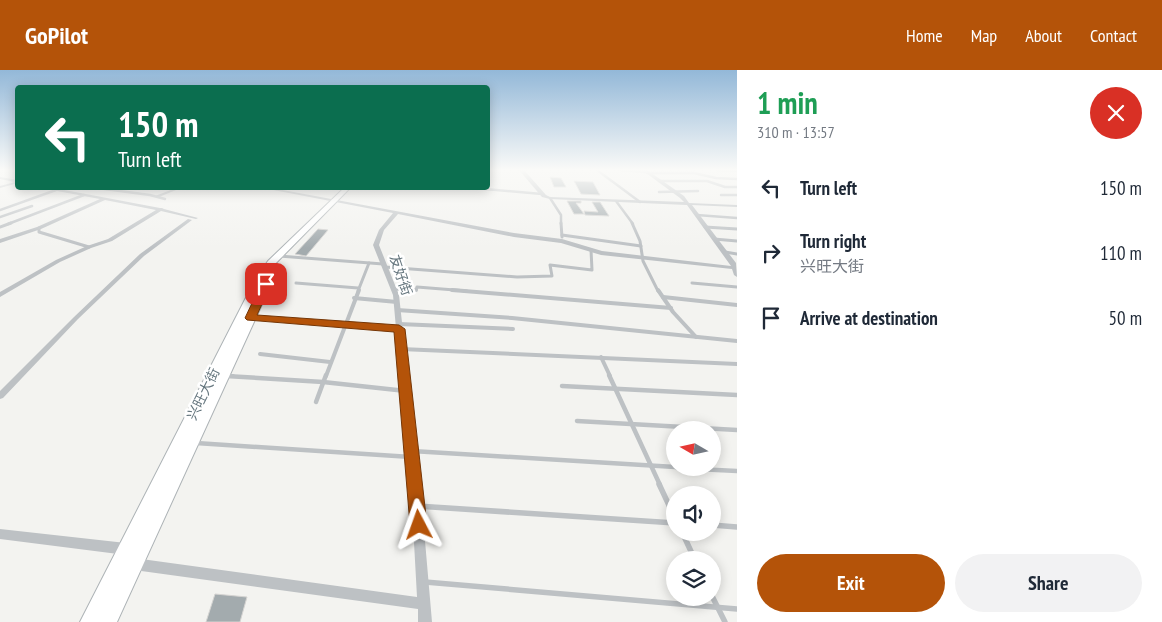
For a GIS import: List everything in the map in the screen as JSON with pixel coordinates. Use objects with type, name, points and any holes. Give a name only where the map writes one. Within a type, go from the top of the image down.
[{"type":"street","points":[[0,396],[76,318],[142,255],[193,219],[162,209],[90,196]]},
{"type":"street","points":[[313,196],[562,242],[600,254],[736,268]]},
{"type":"street","name":"兴旺大街","points":[[107,622],[135,564],[185,443],[245,318],[281,257],[341,196]]},
{"type":"street","name":"兴旺大街","points":[[337,200],[342,196]]},
{"type":"street","points":[[546,196],[550,198],[737,206]]},
{"type":"street","points":[[678,196],[688,204],[725,252],[736,268],[737,275]]},
{"type":"street","points":[[0,241],[39,228],[106,198]]},
{"type":"street","points":[[2,292],[88,246],[110,240],[162,209]]},
{"type":"street","name":"友好街","points":[[396,212],[382,230],[376,245],[393,289],[397,306],[417,506],[425,622]]},
{"type":"street","name":"兴旺大街","points":[[90,622],[126,549],[185,443]]},
{"type":"street","points":[[0,534],[140,550]]},
{"type":"street","points":[[119,563],[424,604]]},
{"type":"lane","points":[[0,210],[36,196]]},
{"type":"lane","points":[[1,226],[82,196]]},
{"type":"lane","points":[[157,196],[165,199]]},
{"type":"lane","points":[[632,196],[640,202]]},
{"type":"lane","points":[[550,198],[561,215],[562,242]]},
{"type":"lane","points":[[616,201],[634,224],[641,246],[642,259],[651,279],[684,326],[696,338]]},
{"type":"lane","points":[[0,217],[32,206]]},
{"type":"lane","points":[[697,215],[737,218]]},
{"type":"lane","points":[[705,226],[737,229]]},
{"type":"lane","points":[[39,228],[39,232],[88,246]]},
{"type":"lane","points":[[562,235],[641,246]]},
{"type":"lane","points":[[714,239],[737,241]]},
{"type":"lane","points":[[281,257],[517,277],[552,276],[550,265],[592,270],[590,260],[592,250]]},
{"type":"lane","points":[[725,252],[737,254]]},
{"type":"lane","points":[[316,402],[344,324],[369,263]]},
{"type":"lane","points":[[296,283],[358,288]]},
{"type":"lane","points":[[692,283],[737,287]]},
{"type":"lane","points":[[393,289],[416,290],[417,287],[671,308]]},
{"type":"lane","points":[[664,297],[737,305]]},
{"type":"lane","points":[[354,298],[397,306],[737,341]]},
{"type":"lane","points":[[245,318],[344,324],[513,329]]},
{"type":"lane","points":[[401,348],[737,364]]},
{"type":"lane","points":[[260,354],[330,362]]},
{"type":"lane","points":[[601,357],[666,498]]},
{"type":"lane","points":[[217,376],[323,382],[406,391]]},
{"type":"lane","points":[[562,386],[737,395]]},
{"type":"lane","points":[[577,421],[737,430]]},
{"type":"lane","points":[[185,443],[666,467]]},
{"type":"lane","points":[[721,471],[737,472]]},
{"type":"lane","points":[[417,506],[666,521]]},
{"type":"lane","points":[[721,526],[737,527]]},
{"type":"lane","points":[[422,582],[737,609]]},
{"type":"lane","points":[[718,608],[725,622]]},
{"type":"building","points":[[567,201],[581,201],[581,203],[576,203],[584,214],[574,214]]},
{"type":"building","points":[[592,202],[600,202],[609,216],[585,215],[584,211],[598,212]]},
{"type":"building","points":[[318,229],[328,230],[306,256],[295,254]]},
{"type":"building","points":[[215,594],[247,597],[240,622],[206,622]]},
{"type":"route","points":[[266,284],[250,318],[399,329],[419,525]]}]
